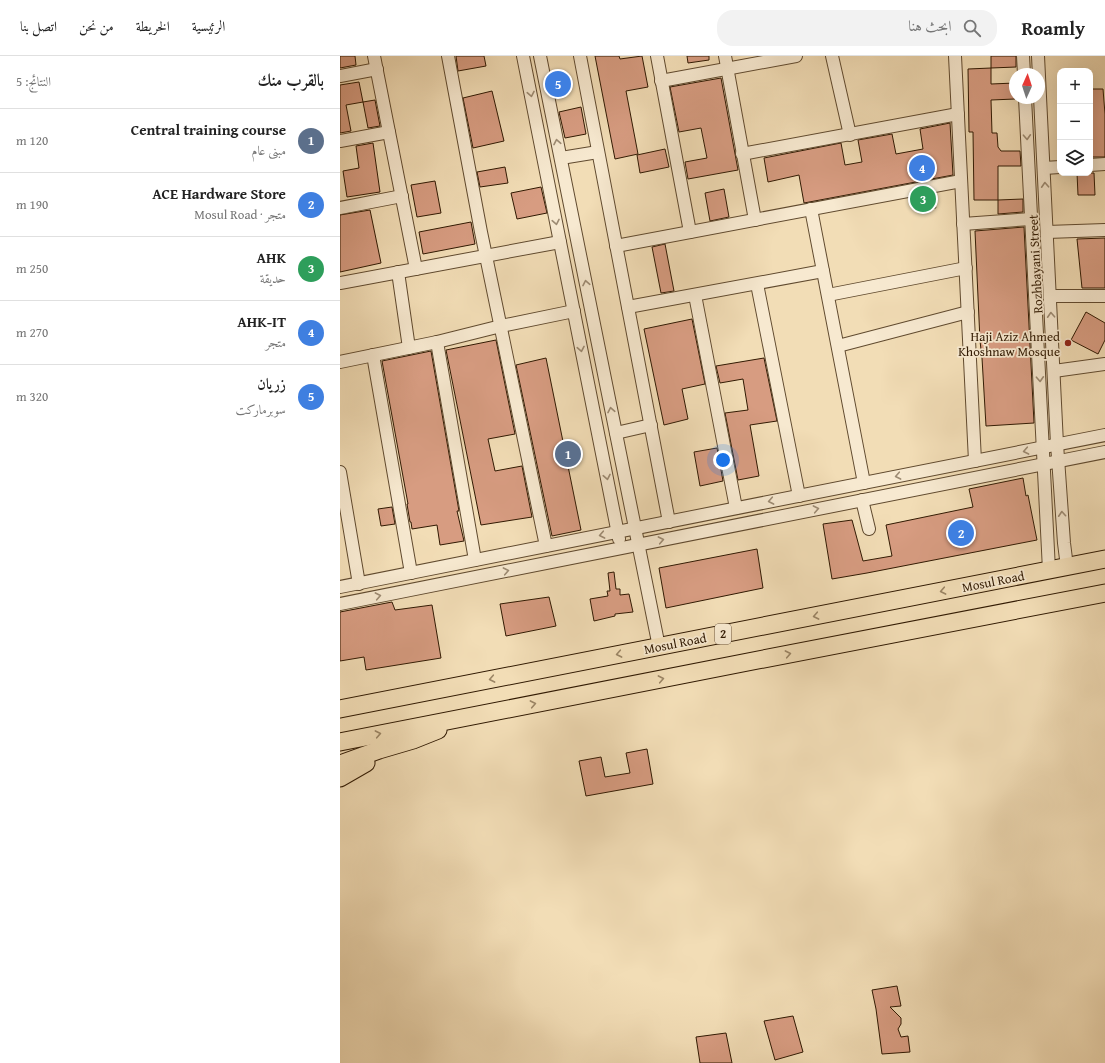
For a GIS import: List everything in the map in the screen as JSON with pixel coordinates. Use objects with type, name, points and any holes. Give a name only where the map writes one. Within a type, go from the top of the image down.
[{"type":"highway","name":"Mosul Road","points":[[340,709],[1105,559]]},
{"type":"highway","points":[[340,742],[1105,593]]},
{"type":"highway","points":[[340,706],[387,700]]},
{"type":"highway","points":[[340,764],[432,733],[456,719]]},
{"type":"highway","points":[[340,778],[413,740]]},
{"type":"street","points":[[374,56],[416,269]]},
{"type":"street","points":[[448,56],[486,256],[546,546]]},
{"type":"street","points":[[523,56],[621,548]]},
{"type":"street","points":[[540,56],[659,647]]},
{"type":"street","points":[[580,56],[669,522]]},
{"type":"street","points":[[656,56],[690,232]]},
{"type":"street","points":[[725,56],[754,220]]},
{"type":"street","points":[[661,81],[796,56]]},
{"type":"street","points":[[832,56],[850,135]]},
{"type":"street","points":[[955,56],[975,461]]},
{"type":"street","points":[[1023,56],[1024,68]]},
{"type":"street","name":"Rozhbayani Street","points":[[1038,56],[1057,444],[1064,543],[1068,567]]},
{"type":"street","points":[[340,76],[377,69]]},
{"type":"street","points":[[1025,104],[1041,108]]},
{"type":"street","name":"Rozhbayani Street","points":[[1025,104],[1049,570]]},
{"type":"street","points":[[742,154],[958,114]]},
{"type":"street","points":[[340,141],[389,132]]},
{"type":"street","points":[[561,158],[598,152]]},
{"type":"street","points":[[1093,165],[1105,164]]},
{"type":"street","points":[[1044,168],[1057,167]]},
{"type":"street","points":[[548,180],[564,176]]},
{"type":"street","points":[[616,246],[961,181]]},
{"type":"street","points":[[340,208],[402,196]]},
{"type":"street","points":[[811,209],[864,483]]},
{"type":"street","points":[[963,224],[1031,220]]},
{"type":"street","points":[[1047,232],[1105,230]]},
{"type":"street","points":[[340,282],[560,242]]},
{"type":"street","points":[[828,295],[966,268]]},
{"type":"street","points":[[398,272],[409,348]]},
{"type":"street","points":[[628,307],[823,272]]},
{"type":"street","points":[[757,284],[799,496]]},
{"type":"street","points":[[695,295],[736,508]]},
{"type":"street","points":[[1050,296],[1105,296]]},
{"type":"street","points":[[340,362],[574,311]]},
{"type":"street","points":[[838,346],[968,312]]},
{"type":"street","points":[[437,342],[475,560]]},
{"type":"street","points":[[373,355],[411,573]]},
{"type":"street","points":[[1054,371],[1105,364]]},
{"type":"street","points":[[616,434],[650,426]]},
{"type":"street","points":[[340,587],[1105,435]]},
{"type":"street","points":[[340,604],[1105,452]]},
{"type":"street","points":[[340,472],[359,584]]},
{"type":"street","points":[[828,490],[832,506]]},
{"type":"street","points":[[862,500],[869,529]]},
{"type":"street","points":[[1048,544],[1064,543]]},
{"type":"street","points":[[392,577],[394,593]]},
{"type":"shaded area","points":[[933,196],[936,208],[921,210],[918,198]]},
{"type":"building","points":[[340,56],[355,56],[356,65],[340,68]]},
{"type":"building","points":[[456,56],[484,56],[486,66],[458,71]]},
{"type":"building","points":[[595,56],[619,56],[620,59],[642,56],[648,87],[626,91],[638,154],[615,159]]},
{"type":"building","points":[[687,56],[709,56],[709,60],[688,63]]},
{"type":"building","points":[[991,56],[1016,56],[1016,67],[991,68]]},
{"type":"building","points":[[991,68],[991,84],[1009,83],[1009,99],[991,100],[992,133],[997,133],[998,147],[1001,151],[1020,151],[1021,166],[998,166],[998,200],[974,200],[973,132],[969,132],[968,69]]},
{"type":"building","points":[[721,78],[738,170],[688,179],[685,162],[707,158],[701,128],[679,132],[670,87]]},
{"type":"building","points":[[359,82],[363,102],[346,105],[351,131],[340,133],[340,85]]},
{"type":"building","points":[[1093,89],[1103,89],[1105,114],[1105,157],[1093,157]]},
{"type":"building","points":[[492,91],[504,141],[473,148],[463,98]]},
{"type":"building","points":[[375,100],[380,126],[368,128],[363,102]]},
{"type":"building","points":[[581,107],[586,134],[565,138],[559,112]]},
{"type":"building","points":[[950,123],[953,175],[804,203],[799,175],[768,182],[764,158],[841,143],[845,165],[862,162],[858,140],[892,134],[896,154],[923,149],[920,129]]},
{"type":"building","points":[[373,143],[380,192],[347,197],[343,171],[359,168],[356,146]]},
{"type":"building","points":[[665,149],[669,167],[640,173],[637,155]]},
{"type":"building","points":[[505,167],[508,183],[480,187],[477,172]]},
{"type":"building","points":[[1094,173],[1095,195],[1078,195],[1077,176],[1093,176]]},
{"type":"building","points":[[435,181],[441,213],[417,217],[411,185]]},
{"type":"building","points":[[541,187],[547,213],[517,219],[511,193]]},
{"type":"building","points":[[724,189],[729,217],[710,221],[705,193]]},
{"type":"building","points":[[1023,199],[1023,212],[998,214],[998,200]]},
{"type":"building","points":[[370,210],[381,263],[340,272],[340,215]]},
{"type":"building","points":[[471,222],[475,244],[423,254],[419,232]]},
{"type":"building","points":[[1024,227],[1034,423],[986,426],[980,341],[975,231]]},
{"type":"building","points":[[1105,238],[1105,288],[1082,288],[1077,239]]},
{"type":"building","points":[[665,244],[674,291],[661,293],[652,247]]},
{"type":"building","points":[[1086,312],[1105,323],[1105,340],[1098,354],[1071,340]]},
{"type":"building","points":[[692,319],[705,384],[682,389],[688,419],[664,425],[644,329]]},
{"type":"building","points":[[496,340],[515,434],[488,439],[495,471],[522,466],[532,517],[481,525],[446,350]]},
{"type":"building","points":[[431,351],[459,511],[457,511],[464,541],[440,545],[437,525],[412,529],[382,361]]},
{"type":"building","points":[[546,358],[581,530],[552,536],[516,365]]},
{"type":"building","points":[[764,358],[777,421],[750,425],[759,476],[738,480],[725,413],[748,410],[743,379],[720,383],[716,366]]},
{"type":"building","points":[[717,448],[723,481],[700,486],[694,452]]},
{"type":"building","points":[[1023,478],[1037,540],[832,579],[823,524],[852,520],[863,561],[892,556],[886,525],[973,507],[969,489]]},
{"type":"building","points":[[392,507],[395,524],[381,526],[378,509]]},
{"type":"building","points":[[757,549],[763,588],[666,608],[659,568]]},
{"type":"building","points":[[614,572],[616,589],[620,589],[620,595],[629,594],[633,612],[615,614],[615,616],[594,621],[590,599],[608,596],[607,591],[610,591],[608,573]]},
{"type":"building","points":[[549,597],[556,626],[506,636],[500,604]]},
{"type":"building","points":[[392,602],[395,610],[432,605],[441,658],[366,670],[364,657],[340,661],[340,612]]},
{"type":"building","points":[[647,749],[653,784],[586,796],[579,761],[601,757],[605,777],[630,773],[626,753]]},
{"type":"building","points":[[897,986],[901,1006],[890,1007],[901,1018],[901,1024],[898,1029],[901,1037],[908,1036],[910,1052],[882,1054],[872,990]]},
{"type":"building","points":[[793,1016],[803,1052],[775,1060],[764,1021]]},
{"type":"building","points":[[726,1033],[732,1063],[700,1063],[696,1037]]},
{"type":"place","name":"زریان","points":[[558,84]]},
{"type":"place","name":"AHK-IT","points":[[922,168]]},
{"type":"place","name":"AHK","points":[[923,199]]},
{"type":"place","name":"Haji Aziz Ahmed Khoshnaw Mosque","points":[[1068,343]]},
{"type":"place","name":"Central training course","points":[[568,454]]},
{"type":"place","name":"ACE Hardware Store","points":[[961,533]]}]
